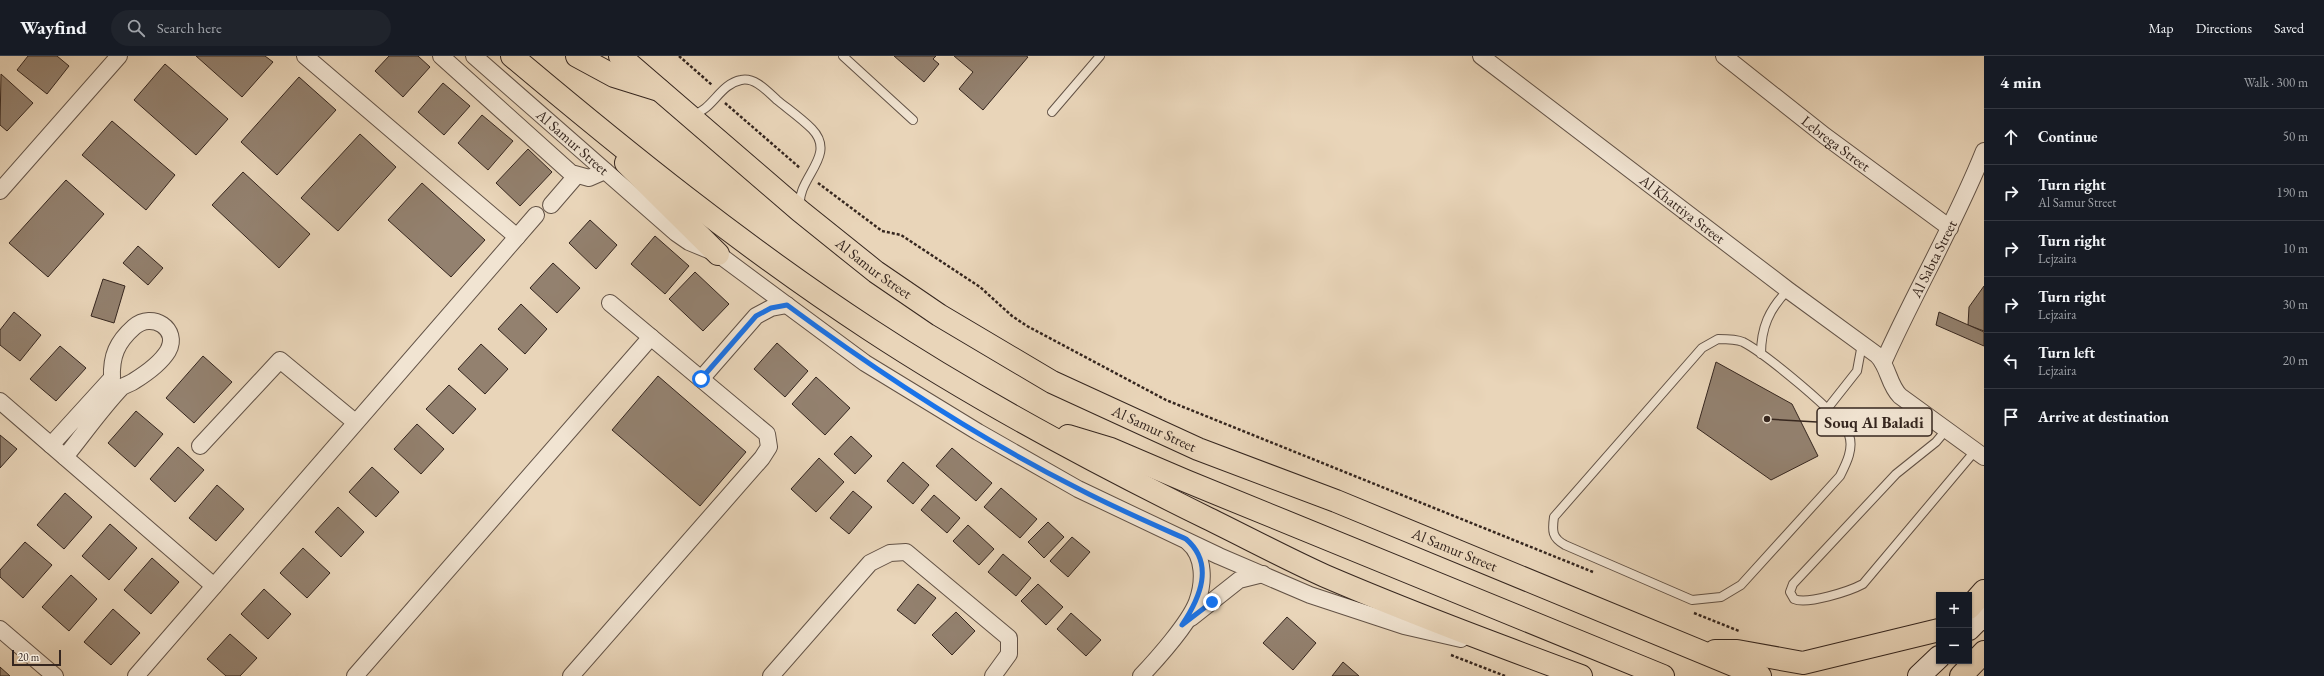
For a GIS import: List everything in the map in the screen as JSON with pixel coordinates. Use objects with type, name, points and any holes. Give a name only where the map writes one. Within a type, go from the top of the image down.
[{"type":"main road","name":"Al Samur Street","points":[[512,56],[594,126],[781,269],[871,330],[1028,425],[1130,480],[1323,575],[1500,646],[1581,676]]},
{"type":"main road","points":[[577,56],[614,76],[659,90]]},
{"type":"main road","name":"Al Samur Street","points":[[620,56],[800,211],[876,272],[933,311],[1052,382],[1198,449],[1336,501],[1706,652],[1760,676]]},
{"type":"main road","points":[[594,126],[638,177],[718,254]]},
{"type":"main road","points":[[1028,425],[1111,449],[1663,676]]},
{"type":"main road","points":[[1972,605],[1984,591]]},
{"type":"main road","points":[[1970,628],[1984,614]]},
{"type":"main road","points":[[1706,652],[1737,651],[1804,663],[1936,631]]},
{"type":"main road","points":[[1500,646],[1551,676]]},
{"type":"main road","points":[[1962,676],[1984,652]]},
{"type":"main road","points":[[1920,676],[1936,660]]},
{"type":"street","points":[[0,191],[119,56]]},
{"type":"street","points":[[305,56],[517,237]]},
{"type":"street","points":[[440,56],[561,165],[576,176],[588,178],[605,171]]},
{"type":"street","name":"Al Samur Street","points":[[474,56],[605,171],[689,242],[718,254],[865,363],[978,432],[1078,489],[1263,574],[1347,609],[1428,632],[1500,646]]},
{"type":"street","name":"Al Khattiya Street","points":[[1481,56],[1788,290],[1862,344],[1883,362]]},
{"type":"street","name":"Lebrega Street","points":[[1724,56],[1743,61],[1825,136],[1950,228]]},
{"type":"street","name":"Al Sabta Street","points":[[1883,362],[1910,304],[1950,228],[1984,153]]},
{"type":"street","points":[[551,205],[576,176]]},
{"type":"street","points":[[136,676],[536,215]]},
{"type":"street","points":[[753,281],[757,297],[756,316]]},
{"type":"street","points":[[571,676],[762,458],[769,446],[767,434],[610,303]]},
{"type":"street","points":[[701,379],[756,316],[771,308],[787,305]]},
{"type":"street","points":[[51,445],[112,378],[112,360],[126,334],[136,324],[149,319],[158,321],[167,329],[171,338],[169,349],[148,373],[122,387],[65,457]]},
{"type":"street","points":[[354,676],[651,337]]},
{"type":"street","points":[[200,446],[280,360],[355,422]]},
{"type":"street","points":[[1883,362],[1895,391],[1979,454]]},
{"type":"street","points":[[0,401],[214,586]]},
{"type":"street","points":[[1143,675],[1182,625],[1197,603],[1202,563],[1196,548],[1186,539]]},
{"type":"street","points":[[771,676],[870,563],[890,553],[906,552],[1009,638],[1009,654],[993,676]]},
{"type":"street","points":[[1182,625],[1239,580],[1263,574]]},
{"type":"street","points":[[0,629],[55,676]]},
{"type":"lane","points":[[843,56],[913,120]]},
{"type":"lane","points":[[1052,112],[1100,56]]},
{"type":"lane","points":[[690,116],[706,109],[736,81],[742,80],[756,83],[812,129],[819,141],[820,156],[817,163],[808,175],[800,196],[800,211]]},
{"type":"lane","points":[[1761,354],[1764,326],[1778,300],[1788,290]]},
{"type":"lane","points":[[1718,338],[1741,341],[1761,354],[1827,409],[1849,435],[1850,456],[1840,476],[1741,585],[1721,597],[1692,600],[1557,540],[1552,531],[1554,518],[1702,348],[1718,338]]},
{"type":"lane","points":[[1827,409],[1857,371],[1862,344]]},
{"type":"lane","points":[[1946,430],[1936,442],[1896,474],[1793,584],[1790,592],[1794,599],[1801,600],[1845,592],[1863,584],[1979,454]]},
{"type":"path","points":[[679,56],[808,175],[882,231],[901,235],[980,287],[1012,316],[1027,326],[1166,400],[1600,575]]},
{"type":"path","points":[[1688,610],[1746,634]]},
{"type":"building","points":[[28,56],[57,56],[69,66],[47,94],[17,70]]},
{"type":"building","points":[[196,56],[265,56],[273,62],[242,97]]},
{"type":"building","points":[[389,56],[418,56],[430,67],[403,97],[375,71]]},
{"type":"building","points":[[894,56],[936,56],[933,59],[939,64],[924,82]]},
{"type":"building","points":[[954,56],[1028,57],[983,110],[959,89],[973,72]]},
{"type":"building","points":[[165,64],[228,119],[196,155],[134,100]]},
{"type":"building","points":[[1,74],[33,103],[7,131],[0,125]]},
{"type":"building","points":[[299,77],[336,110],[277,175],[241,142]]},
{"type":"building","points":[[443,83],[470,106],[444,135],[418,112]]},
{"type":"building","points":[[482,115],[513,141],[488,170],[458,143]]},
{"type":"building","points":[[112,121],[175,175],[146,210],[82,155]]},
{"type":"building","points":[[360,134],[396,167],[338,231],[301,198]]},
{"type":"building","points":[[528,149],[552,172],[520,206],[496,183]]},
{"type":"building","points":[[243,172],[310,234],[279,268],[212,205]]},
{"type":"building","points":[[66,180],[104,214],[48,277],[9,243]]},
{"type":"building","points":[[422,183],[485,240],[451,277],[388,220]]},
{"type":"building","points":[[590,220],[617,245],[596,269],[569,243]]},
{"type":"building","points":[[655,236],[689,266],[665,294],[631,264]]},
{"type":"building","points":[[138,246],[163,268],[148,285],[123,263]]},
{"type":"building","points":[[553,263],[580,288],[557,313],[530,288]]},
{"type":"building","points":[[695,272],[729,304],[703,331],[669,299]]},
{"type":"building","points":[[103,279],[125,286],[114,323],[91,316]]},
{"type":"building","points":[[1984,286],[1984,331],[1968,325],[1969,307]]},
{"type":"building","points":[[521,304],[547,329],[525,354],[498,329]]},
{"type":"building","points":[[14,312],[41,335],[20,361],[0,345],[0,330]]},
{"type":"building","points":[[1939,312],[1984,332],[1984,346],[1936,325]]},
{"type":"building","points":[[777,343],[808,371],[785,397],[754,369]]},
{"type":"building","points":[[481,344],[508,369],[485,394],[458,369]]},
{"type":"building","points":[[60,346],[86,368],[56,401],[30,379]]},
{"type":"building","points":[[203,356],[232,382],[194,423],[166,398]]},
{"type":"building","points":[[1716,362],[1792,404],[1818,456],[1771,480],[1697,428]]},
{"type":"building","points":[[658,376],[746,452],[700,506],[612,430]]},
{"type":"building","points":[[816,377],[850,408],[825,435],[792,404]]},
{"type":"building","points":[[449,385],[476,409],[453,434],[426,409]]},
{"type":"building","points":[[136,411],[163,434],[135,467],[108,443]]},
{"type":"building","points":[[417,424],[444,449],[421,474],[394,449]]},
{"type":"building","points":[[0,435],[17,449],[0,468]]},
{"type":"building","points":[[851,436],[872,456],[855,474],[834,454]]},
{"type":"building","points":[[178,447],[204,470],[175,502],[150,479]]},
{"type":"building","points":[[952,448],[992,483],[976,501],[936,466]]},
{"type":"building","points":[[819,458],[844,482],[816,512],[791,489]]},
{"type":"building","points":[[903,462],[929,485],[913,504],[887,481]]},
{"type":"building","points":[[372,467],[399,492],[376,517],[349,492]]},
{"type":"building","points":[[217,485],[244,509],[216,541],[189,518]]},
{"type":"building","points":[[1001,488],[1037,519],[1020,538],[984,507]]},
{"type":"building","points":[[853,491],[872,507],[849,534],[830,518]]},
{"type":"building","points":[[65,493],[92,517],[64,549],[37,525]]},
{"type":"building","points":[[934,495],[960,518],[947,533],[921,510]]},
{"type":"building","points":[[338,507],[364,532],[341,557],[315,532]]},
{"type":"building","points":[[1048,522],[1064,537],[1044,558],[1028,542]]},
{"type":"building","points":[[110,524],[137,548],[109,580],[82,556]]},
{"type":"building","points":[[968,525],[994,549],[979,565],[953,541]]},
{"type":"building","points":[[1072,537],[1090,552],[1068,577],[1050,561]]},
{"type":"building","points":[[25,542],[52,565],[23,598],[0,577],[0,570]]},
{"type":"building","points":[[303,548],[330,573],[307,598],[280,573]]},
{"type":"building","points":[[1003,554],[1031,578],[1016,596],[988,572]]},
{"type":"building","points":[[152,558],[179,582],[151,614],[124,590]]},
{"type":"building","points":[[71,575],[97,599],[69,631],[42,607]]},
{"type":"building","points":[[918,584],[936,598],[915,624],[897,610]]},
{"type":"building","points":[[1038,584],[1063,607],[1046,625],[1021,601]]},
{"type":"building","points":[[264,589],[291,614],[268,639],[241,614]]},
{"type":"building","points":[[113,609],[140,633],[111,665],[84,642]]},
{"type":"building","points":[[956,612],[975,631],[952,655],[932,635]]},
{"type":"building","points":[[1071,613],[1101,640],[1086,656],[1057,629]]},
{"type":"building","points":[[1287,617],[1316,643],[1293,670],[1263,643]]},
{"type":"building","points":[[230,634],[257,658],[240,676],[226,676],[207,659]]},
{"type":"building","points":[[1343,662],[1359,676],[1332,676]]},
{"type":"building","points":[[0,667],[10,676],[0,676]]},
{"type":"place","name":"Souq Al Baladi","points":[[1767,419]]},
{"type":"route","points":[[701,379],[756,316],[771,308],[787,305],[865,363],[978,432],[1078,489],[1186,539],[1196,548],[1202,563],[1197,603],[1182,625],[1212,602]]}]
